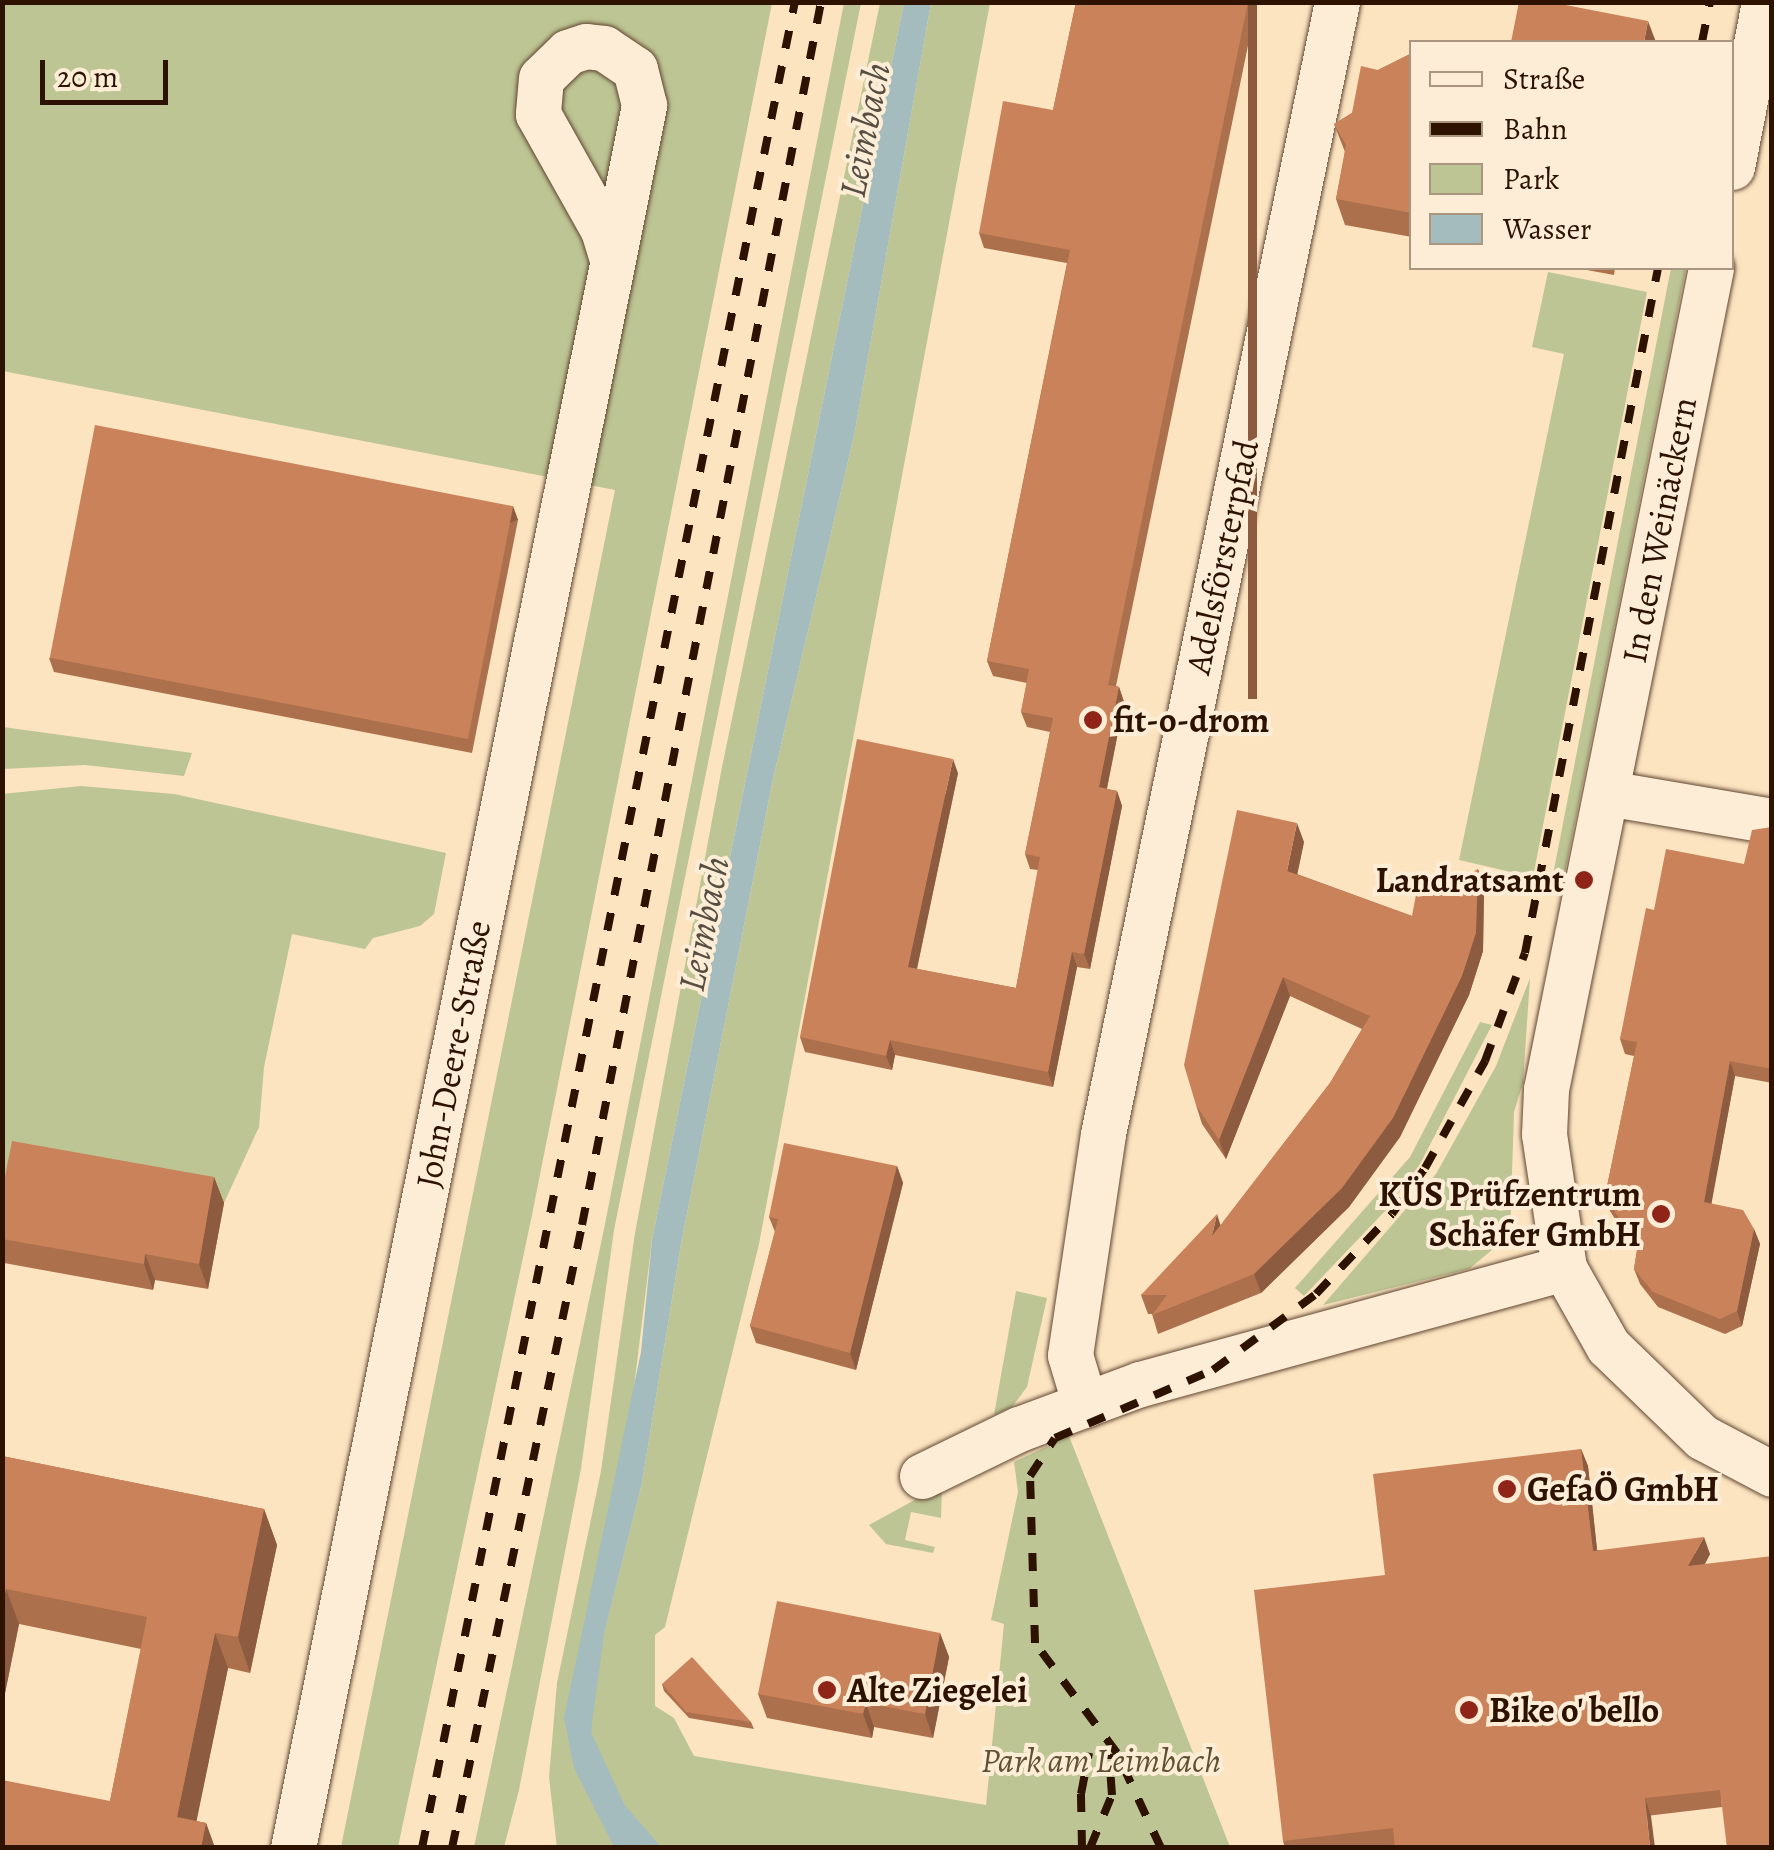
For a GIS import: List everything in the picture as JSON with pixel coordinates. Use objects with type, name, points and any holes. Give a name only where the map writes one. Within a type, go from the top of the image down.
[{"type":"street","name":"Adelsförsterpfad","points":[[1085,1406],[1070,1355],[1103,1134],[1337,2]]},
{"type":"street","points":[[1734,156],[1762,3]]},
{"type":"street","name":"John-Deere-Straße","points":[[293,1848],[612,260]]},
{"type":"street","name":"In den Weinäckern","points":[[1711,270],[1546,1089],[1547,1183],[1564,1268],[1578,1302],[1638,1382],[1702,1437],[1772,1474]]},
{"type":"street","points":[[1606,793],[1772,821]]},
{"type":"street","points":[[922,1476],[1085,1406],[1258,1348],[1564,1268]]},
{"type":"green space","points":[[2,3],[772,3],[532,1215],[398,1847],[341,1847],[615,490],[3,371]]},
{"type":"green space","points":[[844,3],[861,3],[614,1230],[581,1469],[519,1790],[504,1847],[474,1847],[604,1229]]},
{"type":"green space","name":"Park am Leimbach","points":[[880,3],[904,3],[652,1240],[604,1633],[642,1483],[681,1244],[773,779],[854,436],[931,3],[990,3],[759,1244],[665,1627],[655,1635],[655,1706],[674,1718],[694,1756],[986,1805],[1004,1624],[991,1620],[1018,1492],[1014,1462],[1069,1436],[1230,1847],[557,1848],[549,1777],[557,1683],[601,1471],[635,1233],[722,767]]},
{"type":"green space","points":[[1671,270],[1686,270],[1563,882],[1552,880]]},
{"type":"green space","points":[[1548,272],[1647,292],[1533,877],[1459,860],[1564,354],[1532,347]]},
{"type":"green space","points":[[3,727],[192,753],[184,776],[85,765],[3,769]]},
{"type":"green space","points":[[81,786],[174,794],[446,853],[434,914],[420,926],[373,938],[365,949],[292,934],[264,1067],[259,1127],[224,1203],[21,1167],[3,1263],[2,794]]},
{"type":"green space","points":[[1530,978],[1523,1083],[1514,1112],[1510,1235],[1469,1269],[1323,1305],[1436,1174],[1496,1066]]},
{"type":"green space","points":[[1480,1022],[1492,1025],[1420,1164],[1386,1210],[1304,1296],[1295,1288],[1410,1157]]},
{"type":"green space","points":[[1016,1291],[1047,1298],[1027,1387],[1012,1407],[994,1415]]},
{"type":"green space","points":[[942,1485],[941,1518],[911,1512],[905,1540],[935,1547],[933,1553],[886,1544],[869,1525]]},
{"type":"water","points":[[904,3],[931,3],[854,436],[773,779],[681,1244],[642,1483],[604,1634],[591,1732],[624,1804],[661,1847],[614,1847],[574,1768],[564,1718],[641,1352],[652,1240]]},
{"type":"building","points":[[1076,2],[1248,2],[1108,685],[1119,687],[1099,787],[1117,791],[1084,954],[1072,952],[1048,1072],[890,1040],[886,1056],[800,1037],[857,739],[953,759],[908,967],[1016,988],[1040,857],[1025,854],[1053,718],[1021,712],[1029,669],[987,661],[1070,250],[979,233],[1003,101],[1053,110]]},
{"type":"building","points":[[1519,2],[1550,2],[1648,21],[1644,40],[1511,40]]},
{"type":"building","points":[[1409,54],[1409,212],[1336,199],[1346,145],[1334,124],[1352,113],[1361,66],[1378,70]]},
{"type":"building","points":[[95,425],[513,506],[468,739],[50,658]]},
{"type":"building","points":[[1237,810],[1297,823],[1287,871],[1412,916],[1418,884],[1442,889],[1478,869],[1476,933],[1462,976],[1393,1118],[1342,1188],[1254,1274],[1152,1315],[1167,1295],[1141,1295],[1217,1214],[1212,1236],[1330,1083],[1370,1016],[1283,977],[1219,1140],[1196,1105],[1184,1065]]},
{"type":"building","points":[[1772,827],[1772,1069],[1730,1061],[1704,1202],[1743,1210],[1754,1229],[1737,1311],[1720,1319],[1653,1292],[1634,1269],[1641,1225],[1619,1218],[1605,1196],[1637,1042],[1620,1039],[1646,908],[1654,910],[1666,849],[1744,864],[1752,830]]},
{"type":"building","points":[[12,1141],[214,1177],[199,1264],[145,1254],[144,1264],[2,1239],[2,1192]]},
{"type":"building","points":[[784,1143],[897,1166],[850,1353],[750,1326],[778,1219],[769,1217]]},
{"type":"building","name":"Bike o' bello","points":[[1581,1449],[1593,1551],[1704,1537],[1688,1566],[1772,1556],[1772,1848],[1727,1848],[1720,1790],[1645,1798],[1650,1848],[1395,1848],[1393,1828],[1283,1841],[1254,1590],[1385,1575],[1373,1474]]},
{"type":"building","points":[[2,1456],[264,1509],[238,1637],[215,1633],[177,1817],[206,1823],[201,1848],[2,1848],[2,1780],[110,1801],[147,1617],[6,1589],[2,1608]]},
{"type":"building","points":[[777,1601],[940,1633],[925,1714],[866,1703],[863,1714],[758,1694]]},
{"type":"building","points":[[692,1657],[751,1722],[686,1712],[662,1684]]},
{"type":"railway","points":[[422,1848],[795,2]]},
{"type":"railway","points":[[452,1848],[582,1225],[821,2]]},
{"type":"railway","points":[[1702,40],[1710,2]]},
{"type":"railway","points":[[1161,1848],[1117,1753],[1035,1643],[1030,1476],[1055,1438],[1213,1370],[1316,1294],[1392,1214],[1425,1168],[1485,1061],[1525,953],[1658,270]]},
{"type":"railway","points":[[1082,1848],[1081,1794],[1089,1753]]},
{"type":"railway","points":[[1090,1848],[1112,1795],[1109,1754]]},
{"type":"place","name":"fit-o-drom","points":[[1093,720]]},
{"type":"place","name":"Landratsamt","points":[[1584,880]]},
{"type":"place","name":"KÜS Prüfzentrum Schäfer GmbH","points":[[1661,1214]]},
{"type":"place","name":"GefaÖ GmbH","points":[[1507,1489]]},
{"type":"place","name":"Alte Ziegelei","points":[[827,1690]]},
{"type":"place","name":"Bike o' bello","points":[[1469,1710]]},
{"type":"water label","name":"Leimbach","points":[[865,130]]},
{"type":"water label","name":"Leimbach","points":[[704,924]]}]
